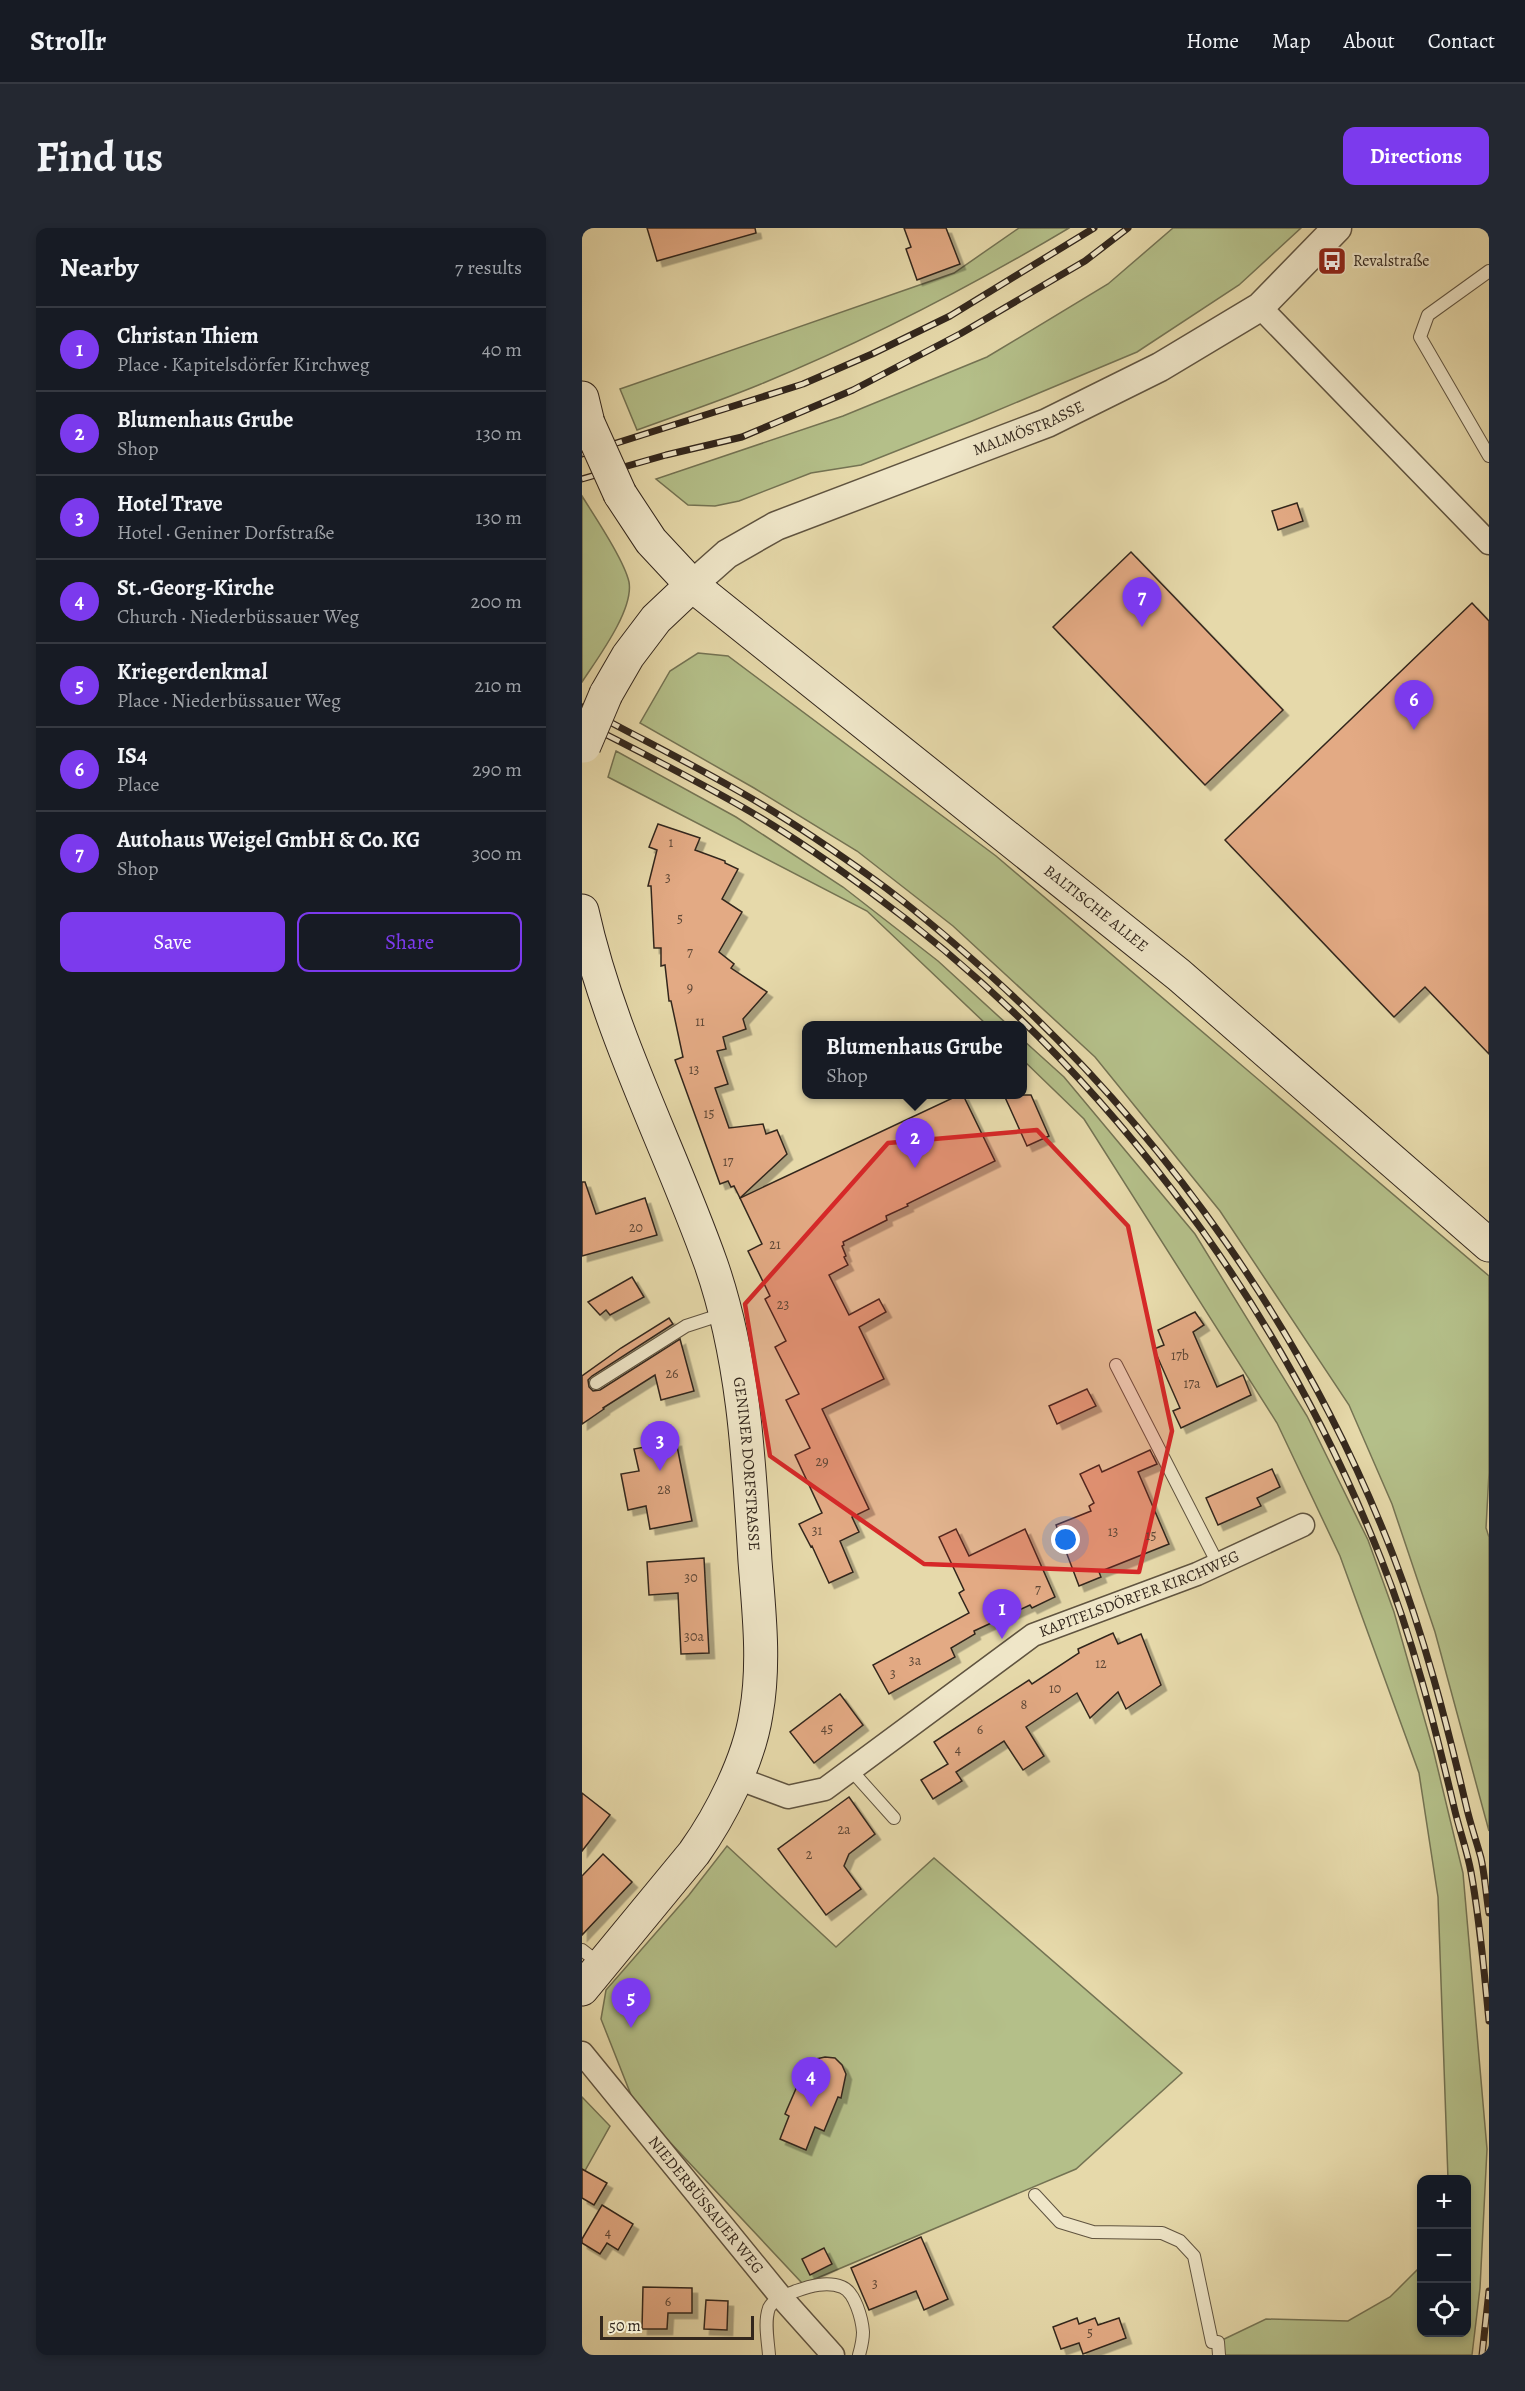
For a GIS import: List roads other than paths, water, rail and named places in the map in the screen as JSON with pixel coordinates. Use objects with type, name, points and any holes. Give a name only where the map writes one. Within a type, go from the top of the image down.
[{"type":"main road","name":"BALTISCHE ALLEE","points":[[585,411],[620,494],[651,541],[692,585],[1179,975],[1489,1245]]},
{"type":"main road","points":[[583,750],[606,694],[628,657],[656,619],[692,585]]},
{"type":"main road","name":"GENINER DORFSTRASSE","points":[[582,911],[590,948],[624,1046],[711,1265],[741,1381],[751,1487],[761,1646],[756,1715],[737,1778],[694,1853],[588,1968]]},
{"type":"street","name":"MALMÖSTRASSE","points":[[692,585],[727,554],[776,526],[1047,423],[1160,367],[1260,308],[1337,228]]},
{"type":"street","points":[[1260,308],[1489,543]]},
{"type":"street","name":"KAPITELSDÖRFER KIRCHWEG","points":[[737,1778],[788,1797],[825,1790],[1033,1635],[1218,1564],[1304,1525]]},
{"type":"street","name":"NIEDERBÜSSAUER WEG","points":[[582,2053],[781,2297],[833,2355]]},
{"type":"lane","points":[[1489,271],[1428,315],[1420,337],[1489,456]]},
{"type":"lane","points":[[596,1383],[686,1326],[724,1313]]},
{"type":"lane","points":[[1116,1365],[1218,1564]]},
{"type":"lane","points":[[851,1770],[894,1818]]},
{"type":"lane","points":[[1035,2195],[1060,2222],[1093,2232],[1162,2233],[1180,2241],[1194,2256],[1212,2342],[1218,2343],[1218,2355]]},
{"type":"lane","points":[[769,2355],[767,2322],[770,2307],[781,2297],[809,2287],[830,2284],[843,2287],[858,2311],[863,2333],[859,2355]]},
{"type":"railway","points":[[582,454],[803,384],[872,354],[950,316],[1094,228]]},
{"type":"railway","points":[[582,479],[666,455],[742,437],[853,390],[960,334],[1085,261],[1128,228]]},
{"type":"railway","points":[[582,707],[703,771],[776,813],[843,857],[905,902],[990,975],[1054,1036],[1115,1101],[1172,1170],[1225,1241],[1274,1316],[1318,1393],[1358,1473],[1393,1555],[1424,1647],[1442,1710],[1481,1858],[1489,1913]]},
{"type":"railway","points":[[582,722],[718,793],[821,857],[869,891],[952,957],[1022,1021]]},
{"type":"railway","points":[[1027,1025],[1104,1107],[1172,1189],[1234,1276],[1289,1367],[1339,1462],[1393,1589],[1431,1713],[1474,1890],[1489,2021]]},
{"type":"railway","points":[[1482,2355],[1489,2291]]},
{"type":"place","name":"Revalstraße","points":[[1332,261]]},
{"type":"place","name":"Autohaus Weigel GmbH & Co. KG","points":[[1142,627]]},
{"type":"place","name":"IS4","points":[[1414,730]]},
{"type":"place","name":"Blumenhaus Grube","points":[[915,1168]]},
{"type":"place","name":"Hotel Trave","points":[[660,1471]]},
{"type":"place","name":"Christan Thiem","points":[[1002,1639]]},
{"type":"place","name":"Kriegerdenkmal","points":[[631,2028]]},
{"type":"place","name":"St.-Georg-Kirche","points":[[811,2107]]}]
